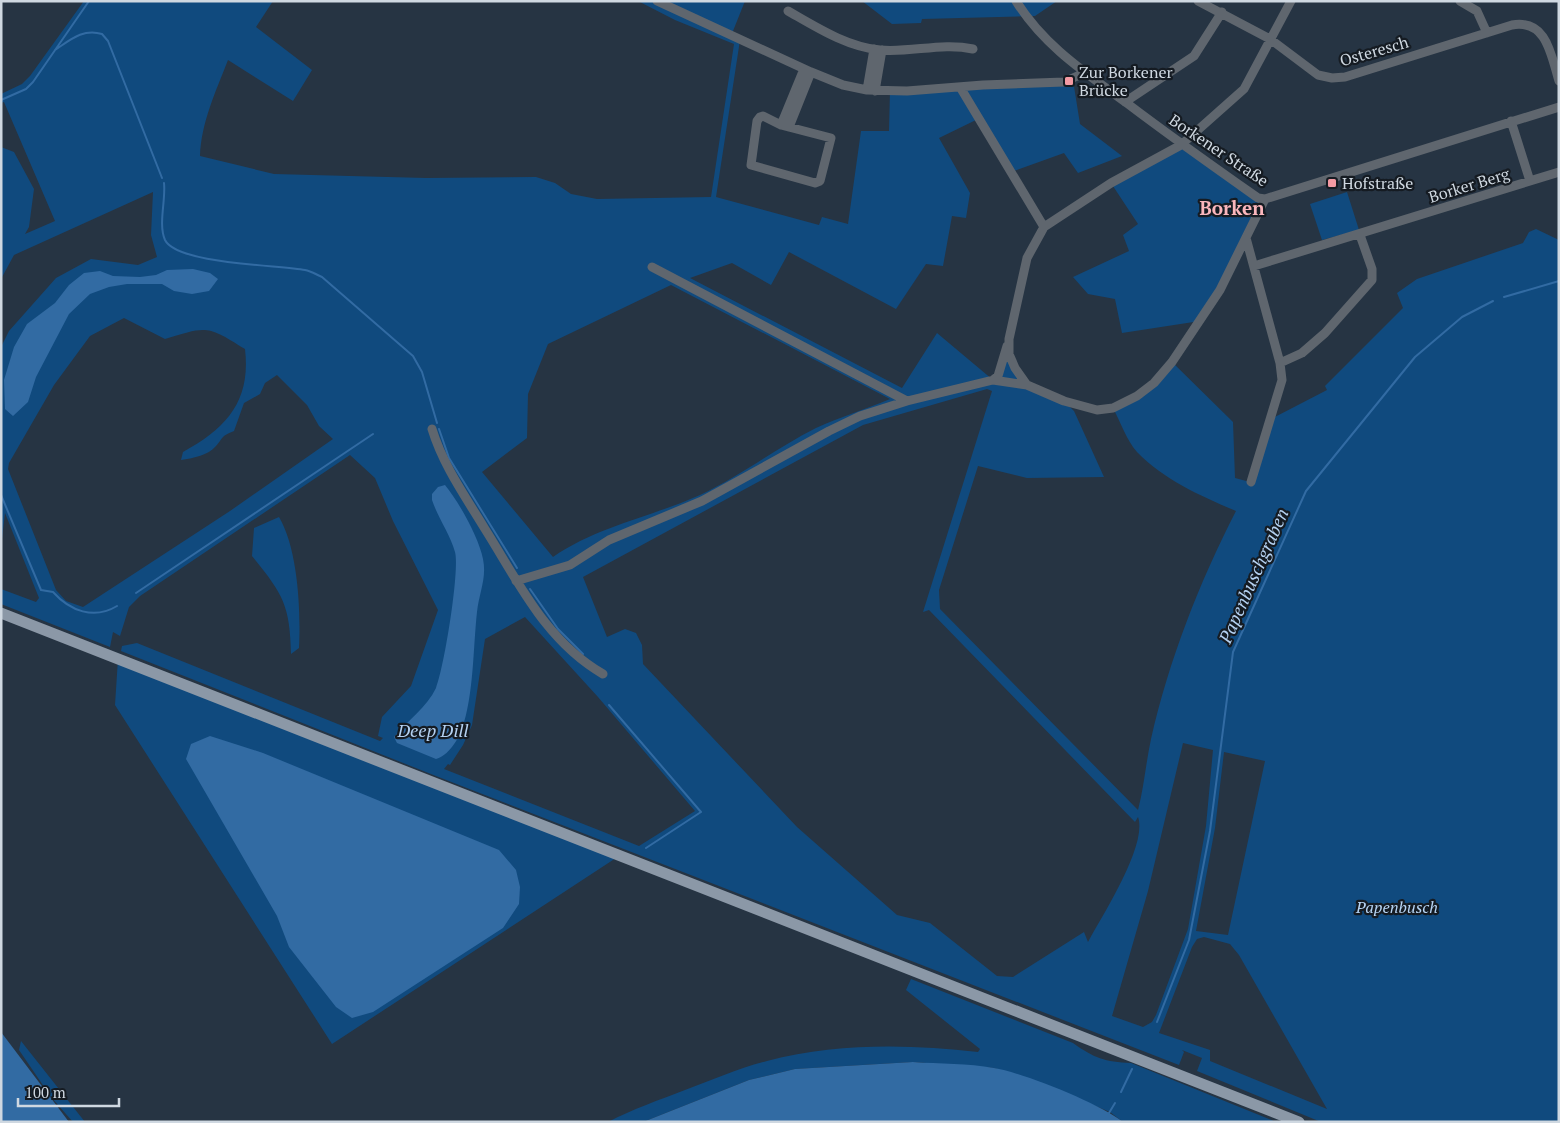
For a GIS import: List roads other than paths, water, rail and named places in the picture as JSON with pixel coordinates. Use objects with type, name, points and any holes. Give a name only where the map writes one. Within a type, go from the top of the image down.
[{"type":"main road","points":[[1,613],[1299,1122]]},
{"type":"street","points":[[657,1],[807,70],[843,85],[871,91],[1064,82],[1084,73]]},
{"type":"street","name":"Borkener Straße","points":[[1016,1],[1025,16],[1049,43],[1084,73],[1181,145],[1258,198],[1265,199],[1559,107]]},
{"type":"street","name":"Osteresch","points":[[1198,1],[1270,39],[1318,75],[1332,78],[1346,77],[1487,33],[1529,24],[1539,30],[1547,44],[1559,81]]},
{"type":"street","points":[[993,380],[998,376],[1009,339],[1027,258],[1044,227],[1111,183],[1181,145],[1244,89],[1291,1]]},
{"type":"street","points":[[1460,1],[1476,11],[1487,33]]},
{"type":"street","points":[[788,11],[826,32],[878,50],[958,46],[973,49]]},
{"type":"street","points":[[1125,102],[1194,56],[1222,12]]},
{"type":"street","points":[[871,91],[878,50]]},
{"type":"street","points":[[785,126],[807,70]]},
{"type":"street","points":[[960,87],[1044,227]]},
{"type":"street","points":[[763,116],[785,126],[831,138],[820,181],[815,183],[751,165],[760,117],[763,116]]},
{"type":"street","name":"Borker Berg","points":[[1511,121],[1530,181]]},
{"type":"street","name":"Borker Berg","points":[[1254,266],[1360,235],[1559,172]]},
{"type":"street","points":[[516,581],[570,566],[610,540],[702,502],[828,431],[860,416],[907,400],[993,380],[1027,385],[1064,401],[1097,410],[1113,408],[1137,396],[1154,383],[1172,362],[1220,290],[1265,199]]},
{"type":"street","points":[[1280,363],[1302,353],[1325,332],[1372,280],[1372,269],[1360,235]]},
{"type":"street","points":[[1246,238],[1280,363],[1282,380],[1250,482]]},
{"type":"street","points":[[652,267],[907,400]]},
{"type":"street","points":[[1009,339],[1009,354],[1015,368],[1027,385]]},
{"type":"street","points":[[432,429],[443,460],[532,608],[554,634],[588,665],[603,674]]},
{"type":"water","points":[[193,269],[210,273],[218,279],[209,291],[192,294],[174,291],[162,284],[127,284],[109,287],[90,294],[69,314],[36,377],[28,402],[13,416],[5,409],[4,380],[14,347],[27,324],[55,303],[69,285],[84,273],[100,271],[113,276],[140,277],[156,275],[167,270]]},
{"type":"water","name":"Deep Dill","points":[[445,485],[462,510],[473,531],[481,550],[484,573],[477,612],[471,686],[466,715],[455,743],[445,755],[436,759],[397,743],[394,737],[432,695],[436,688],[443,661],[453,598],[456,562],[453,545],[432,500],[432,494],[438,487]]},
{"type":"water","points":[[210,736],[263,753],[499,850],[516,870],[520,887],[519,904],[503,928],[373,1012],[352,1018],[336,1007],[289,947],[277,916],[186,759],[191,744]]},
{"type":"water","points":[[1,1032],[69,1122],[1,1122]]},
{"type":"water","points":[[913,1062],[974,1065],[1007,1071],[1042,1082],[1080,1098],[1112,1114],[1123,1122],[643,1122],[749,1080],[795,1069]]},
{"type":"waterway","points":[[1,100],[26,89],[33,82],[89,1]]},
{"type":"waterway","points":[[55,50],[71,39],[83,34],[102,34],[108,41],[162,178]]},
{"type":"waterway","points":[[164,183],[162,227],[165,240],[173,248],[207,259],[305,270],[322,277],[413,356],[422,372],[437,423]]},
{"type":"waterway","name":"Papenbuschgraben","points":[[1504,297],[1559,281]]},
{"type":"waterway","name":"Papenbuschgraben","points":[[1157,1022],[1189,940],[1210,831],[1233,652],[1306,491],[1415,357],[1462,317],[1493,301]]},
{"type":"waterway","points":[[439,429],[449,458],[517,568]]},
{"type":"waterway","points":[[136,593],[373,434]]},
{"type":"waterway","points":[[1,495],[41,590],[53,592],[67,604],[91,613],[108,610],[117,606]]},
{"type":"waterway","points":[[530,589],[558,629],[583,654]]},
{"type":"waterway","points":[[609,705],[701,812],[646,848]]},
{"type":"waterway","name":"Papenbuschgraben","points":[[1121,1092],[1132,1069]]},
{"type":"waterway","name":"Papenbuschgraben","points":[[1109,1113],[1115,1103]]},
{"type":"place","name":"Zur Borkener Brücke","points":[[1069,81]]},
{"type":"place","name":"Hofstraße","points":[[1332,183]]},
{"type":"district","name":"Borken","points":[[1232,208]]},
{"type":"park label","name":"Papenbusch","points":[[1397,907]]}]
